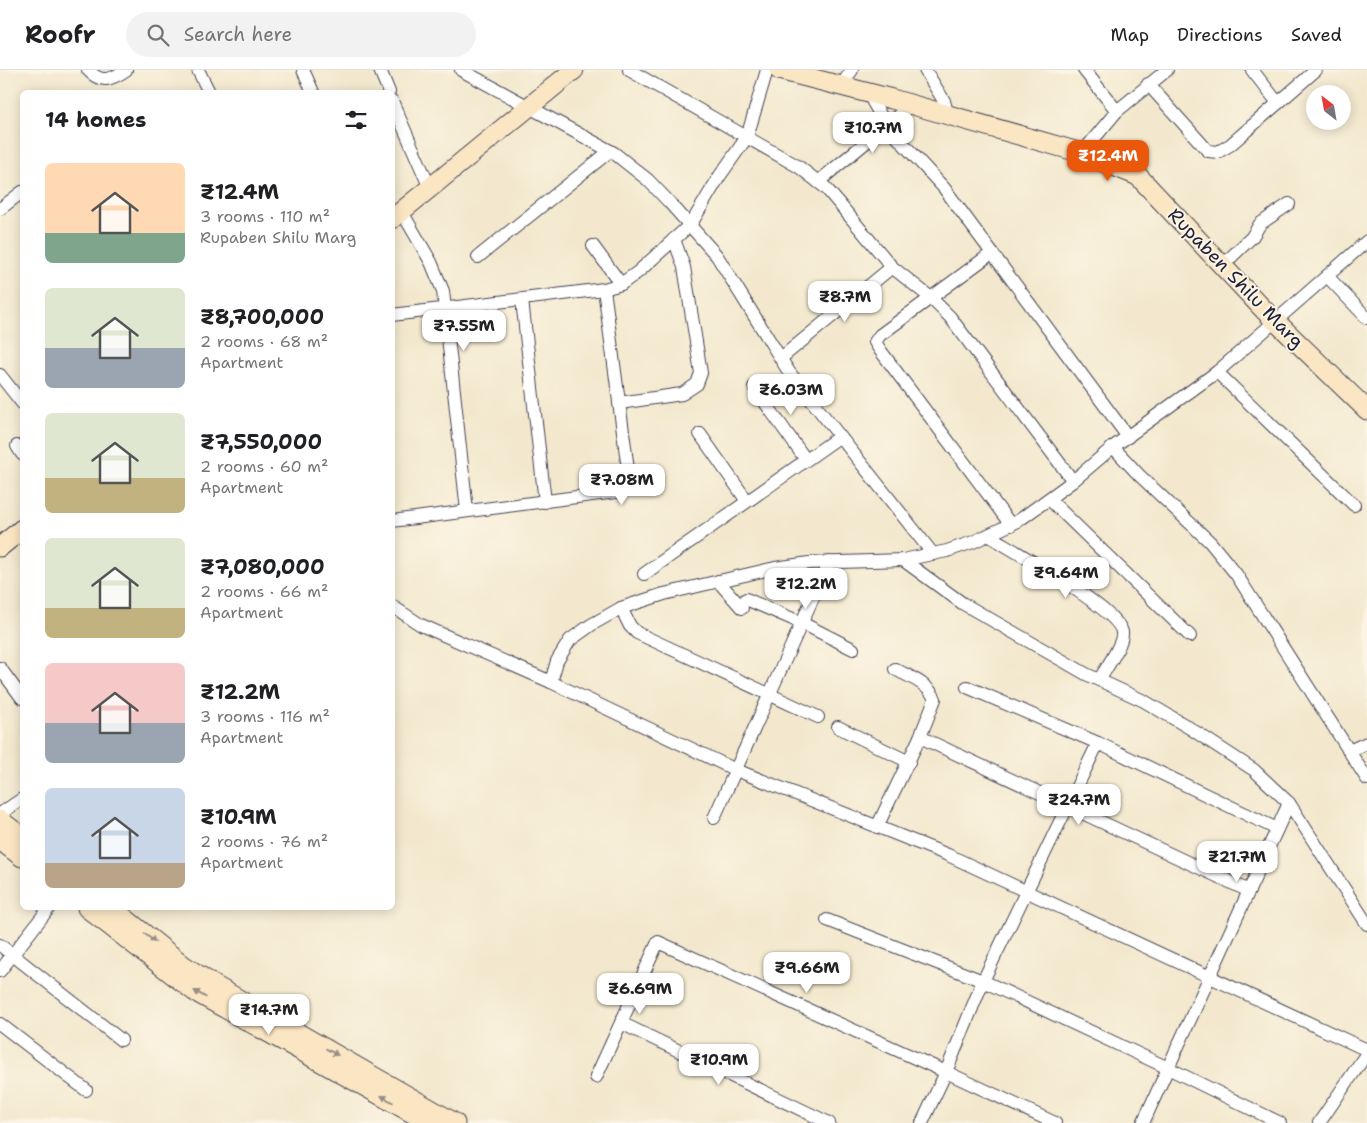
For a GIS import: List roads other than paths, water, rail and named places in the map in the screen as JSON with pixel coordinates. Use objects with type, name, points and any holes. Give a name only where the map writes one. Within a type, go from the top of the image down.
[{"type":"street","points":[[88,70],[105,87],[126,70]]},
{"type":"street","points":[[198,70],[208,90]]},
{"type":"street","points":[[303,70],[312,90]]},
{"type":"street","points":[[380,70],[388,90]]},
{"type":"street","points":[[461,70],[610,152],[648,180],[718,256],[781,358],[839,437],[933,554]]},
{"type":"street","points":[[467,511],[446,309],[437,275],[397,216],[574,70]]},
{"type":"street","points":[[629,70],[799,167],[826,188],[892,267],[931,298],[950,317],[1072,482]]},
{"type":"street","points":[[395,315],[604,289],[621,284],[690,224],[747,137],[767,70]]},
{"type":"street","name":"Rupaben Shilu Marg","points":[[779,70],[868,93],[1082,154],[1138,176],[1276,322],[1367,410]]},
{"type":"street","points":[[841,86],[852,70]]},
{"type":"street","points":[[925,70],[944,101],[948,116]]},
{"type":"street","points":[[1084,70],[1117,111]]},
{"type":"street","points":[[1082,154],[1117,111],[1167,70]]},
{"type":"street","points":[[1252,70],[1278,103]]},
{"type":"street","points":[[1148,84],[1208,151],[1218,152],[1230,145],[1316,70]]},
{"type":"street","points":[[868,93],[886,125],[944,188],[1128,437]]},
{"type":"street","points":[[818,182],[911,105]]},
{"type":"street","points":[[395,109],[430,188]]},
{"type":"street","points":[[478,257],[610,152]]},
{"type":"street","points":[[0,209],[20,194]]},
{"type":"street","points":[[1223,265],[1252,237],[1260,224],[1290,204]]},
{"type":"street","points":[[619,403],[682,394],[691,390],[701,373],[684,267],[674,239]]},
{"type":"street","points":[[551,682],[557,661],[570,640],[591,625],[621,608],[664,594],[775,568],[829,562],[903,560],[933,554],[973,542],[1011,525],[1072,482],[1114,447],[1217,372],[1367,241]]},
{"type":"street","points":[[592,246],[621,284]]},
{"type":"street","points":[[992,253],[880,335],[875,342],[1011,525]]},
{"type":"street","points":[[781,358],[892,267]]},
{"type":"street","points":[[1327,276],[1367,318]]},
{"type":"street","points":[[395,521],[615,494],[623,491],[628,486],[604,289]]},
{"type":"street","points":[[522,300],[545,502]]},
{"type":"street","points":[[1217,372],[1354,505]]},
{"type":"street","points":[[0,375],[20,400]]},
{"type":"street","points":[[754,388],[806,460]]},
{"type":"street","points":[[700,434],[748,501]]},
{"type":"street","points":[[644,574],[839,437]]},
{"type":"street","points":[[1114,447],[1139,475],[1210,542],[1236,574],[1367,779]]},
{"type":"street","points":[[1049,499],[1190,636]]},
{"type":"street","points":[[0,547],[20,531]]},
{"type":"street","points":[[988,535],[1087,597],[1116,621],[1122,631],[1122,640],[1099,680]]},
{"type":"street","points":[[903,560],[962,603],[1099,680],[1144,701],[1254,770],[1289,803],[1367,924]]},
{"type":"street","points":[[714,818],[829,562]]},
{"type":"street","points":[[718,581],[744,604],[802,623],[853,649]]},
{"type":"street","points":[[395,608],[421,625],[551,682],[736,770],[948,855],[1209,975],[1367,1051],[1318,1123]]},
{"type":"street","points":[[621,608],[630,626],[637,633],[770,693],[818,717]]},
{"type":"street","points":[[0,668],[20,695]]},
{"type":"street","points":[[877,827],[920,738],[935,698],[932,691],[924,685],[895,669]]},
{"type":"street","points":[[967,687],[1098,743],[1277,829]]},
{"type":"street","points":[[838,727],[909,762]]},
{"type":"street","points":[[920,738],[1248,891]]},
{"type":"street","points":[[922,1123],[946,1072],[983,981],[1025,890],[1098,743]]},
{"type":"street","points":[[1349,751],[1367,743]]},
{"type":"street","points":[[0,814],[20,800]]},
{"type":"street","points":[[1143,1123],[1289,803]]},
{"type":"street","points":[[0,820],[20,835]]},
{"type":"street","points":[[0,840],[20,855]]},
{"type":"street","points":[[0,971],[47,910]]},
{"type":"street","points":[[90,910],[194,991],[430,1123]]},
{"type":"street","points":[[114,910],[183,965],[214,985],[455,1123]]},
{"type":"street","points":[[827,920],[983,981],[1280,1123]]},
{"type":"street","points":[[596,1078],[658,942],[1055,1123]]},
{"type":"street","points":[[0,945],[121,1040]]},
{"type":"street","points":[[621,1023],[829,1123]]},
{"type":"street","points":[[0,1024],[86,1090]]}]
